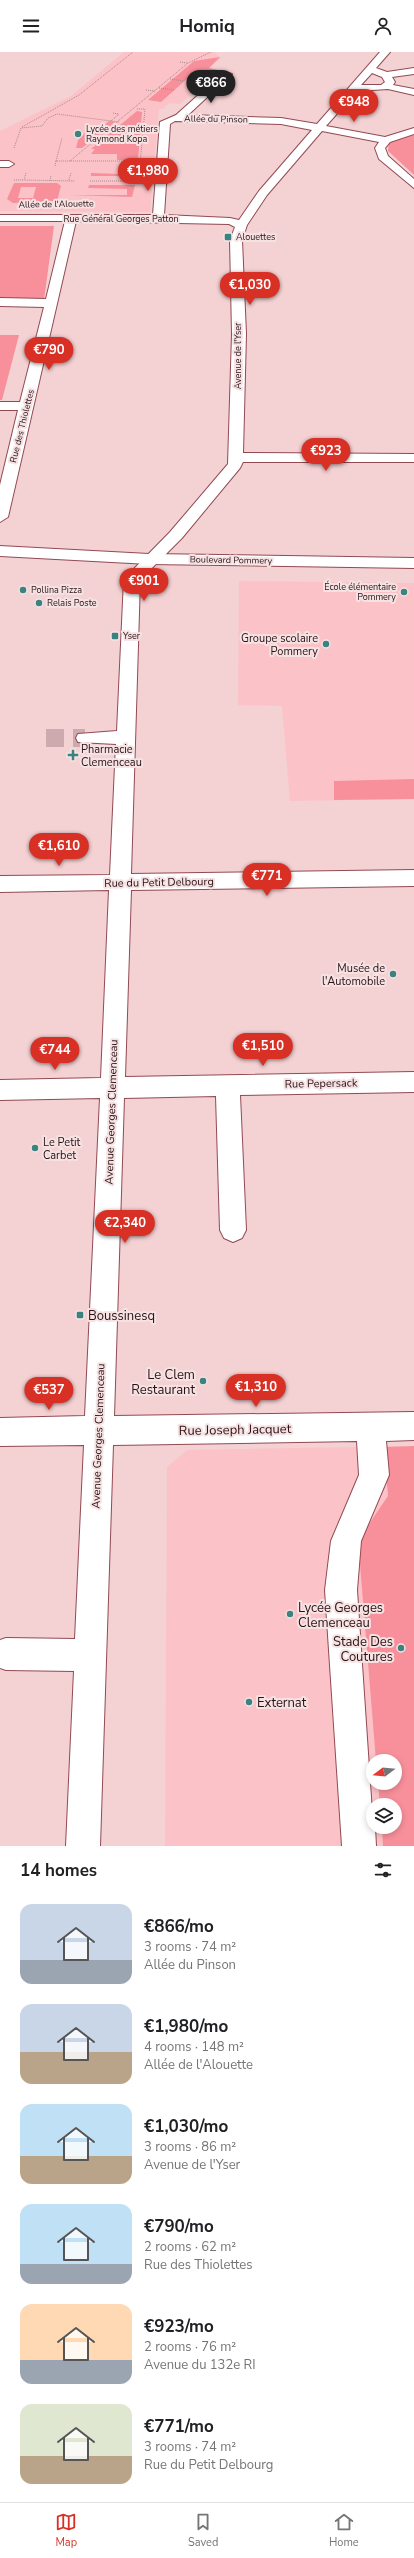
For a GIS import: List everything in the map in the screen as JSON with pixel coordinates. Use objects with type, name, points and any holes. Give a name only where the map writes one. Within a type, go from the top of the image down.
[{"type":"street","name":"Avenue de l'Yser","points":[[149,559],[171,540],[225,479],[237,457],[238,334],[236,240],[241,225],[263,193],[292,162],[318,128],[385,52]]},
{"type":"street","points":[[369,69],[386,75],[414,71]]},
{"type":"street","name":"Allée du Pinson","points":[[179,118],[227,74]]},
{"type":"street","points":[[386,75],[390,82],[386,86]]},
{"type":"street","points":[[352,88],[368,90],[386,86],[414,92]]},
{"type":"street","points":[[158,218],[165,122],[174,118],[179,118]]},
{"type":"street","name":"Allée du Pinson","points":[[179,118],[281,121],[386,140]]},
{"type":"street","points":[[414,130],[386,140],[380,148],[383,157],[414,185]]},
{"type":"street","points":[[148,204],[159,204]]},
{"type":"street","name":"Rue Général Georges Patton","points":[[0,218],[158,218],[230,221],[241,225]]},
{"type":"street","name":"Rue des Thiolettes","points":[[0,516],[52,303],[70,219]]},
{"type":"street","points":[[0,302],[52,303]]},
{"type":"street","points":[[0,406],[27,406]]},
{"type":"street","points":[[237,457],[414,458]]},
{"type":"street","name":"Boulevard Pommery","points":[[0,551],[149,559],[414,562]]},
{"type":"street","name":"Avenue Georges Clemenceau","points":[[83,1846],[130,587],[132,579],[149,559]]},
{"type":"street","points":[[85,738],[124,737]]},
{"type":"street","name":"Rue du Petit Delbourg","points":[[0,884],[414,878]]},
{"type":"street","name":"Rue Pepersack","points":[[0,1090],[414,1082]]},
{"type":"street","points":[[228,1085],[233,1230]]},
{"type":"street","name":"Rue Joseph Jacquet","points":[[0,1432],[99,1432],[372,1437],[414,1426]]},
{"type":"street","points":[[358,1846],[341,1590],[346,1541],[374,1475],[372,1437]]},
{"type":"street","points":[[6,1654],[90,1655]]},
{"type":"path","points":[[76,181],[3,180],[4,164],[21,128],[79,96],[133,52]]},
{"type":"path","points":[[70,161],[139,106],[169,78],[188,63],[211,52]]},
{"type":"path","points":[[180,62],[188,63]]},
{"type":"path","points":[[169,78],[184,81]]},
{"type":"path","points":[[159,88],[174,90]]},
{"type":"path","points":[[146,90],[156,91]]},
{"type":"path","points":[[136,108],[145,109],[140,164]]},
{"type":"path","points":[[111,121],[119,114],[113,113]]},
{"type":"path","points":[[21,128],[42,126],[48,118],[57,114],[119,122]]},
{"type":"path","points":[[55,166],[62,138]]},
{"type":"path","points":[[56,161],[127,161],[143,166]]},
{"type":"path","points":[[24,180],[26,173]]},
{"type":"path","points":[[69,181],[71,173]]},
{"type":"path","points":[[50,181],[51,175]]},
{"type":"path","points":[[143,176],[143,181]]},
{"type":"path","points":[[90,181],[160,181]]},
{"type":"shaded area","name":"Lycée des métiers Raymond Kopa","points":[[124,52],[214,52],[221,58],[209,68],[218,70],[180,104],[169,103],[163,109],[159,109],[153,174],[148,175],[146,188],[152,189],[150,212],[0,211],[0,131],[71,96]]},
{"type":"shaded area","points":[[220,57],[209,68],[218,70],[216,72],[197,70],[161,102],[148,100],[194,61]]},
{"type":"shaded area","points":[[137,111],[142,112],[138,160],[117,160],[117,154],[91,154],[95,149],[91,149]]},
{"type":"shaded area","points":[[109,121],[115,122],[82,148],[76,148],[78,140],[88,130],[97,131]]},
{"type":"shaded area","points":[[414,132],[414,175],[388,151],[389,141]]},
{"type":"shaded area","points":[[122,163],[136,165],[138,171],[128,176],[91,176],[91,173],[122,174],[130,171],[131,169],[118,166]]},
{"type":"shaded area","points":[[14,183],[57,183],[61,186],[57,201],[13,203],[7,199]],"holes":[[[21,187],[36,187],[33,198],[18,198]]]},
{"type":"shaded area","points":[[89,185],[135,185],[132,197],[69,195],[127,195],[127,189],[88,188]]},
{"type":"shaded area","points":[[0,226],[54,226],[44,300],[0,299]]},
{"type":"shaded area","points":[[0,335],[19,335],[2,400],[0,400]]},
{"type":"shaded area","name":"Groupe scolaire Pommery","points":[[239,581],[414,583],[414,799],[290,801],[282,706],[238,705]]},
{"type":"shaded area","points":[[414,779],[414,799],[334,800],[334,781]]},
{"type":"shaded area","name":"Lycée Georges Clemenceau","points":[[414,1446],[414,1846],[165,1846],[167,1467],[187,1450]]},
{"type":"shaded area","points":[[414,1446],[414,1846],[383,1846],[382,1834],[402,1834],[402,1798],[379,1798],[379,1790],[402,1790],[402,1754],[375,1754],[358,1540],[388,1496],[384,1447]]},
{"type":"tunnel","points":[[46,738],[85,738]]},
{"type":"place","name":"Lycée des métiers Raymond Kopa","points":[[78,134]]},
{"type":"place","name":"Alouettes","points":[[228,237]]},
{"type":"place","name":"Pollina Pizza","points":[[23,590]]},
{"type":"place","name":"École élémentaire Pommery","points":[[404,592]]},
{"type":"place","name":"Relais Poste","points":[[39,603]]},
{"type":"place","name":"Yser","points":[[115,636]]},
{"type":"place","name":"Groupe scolaire Pommery","points":[[326,644]]},
{"type":"place","name":"Pharmacie Clemenceau","points":[[73,755]]},
{"type":"place","name":"Musée de l'Automobile","points":[[393,974]]},
{"type":"place","name":"Le Petit Carbet","points":[[35,1148]]},
{"type":"place","name":"Boussinesq","points":[[80,1315]]},
{"type":"place","name":"Le Clem Restaurant","points":[[203,1381]]},
{"type":"place","name":"Lycée Georges Clemenceau","points":[[290,1614]]},
{"type":"place","name":"Stade Des Coutures","points":[[401,1648]]},
{"type":"place","name":"Externat","points":[[249,1702]]}]
